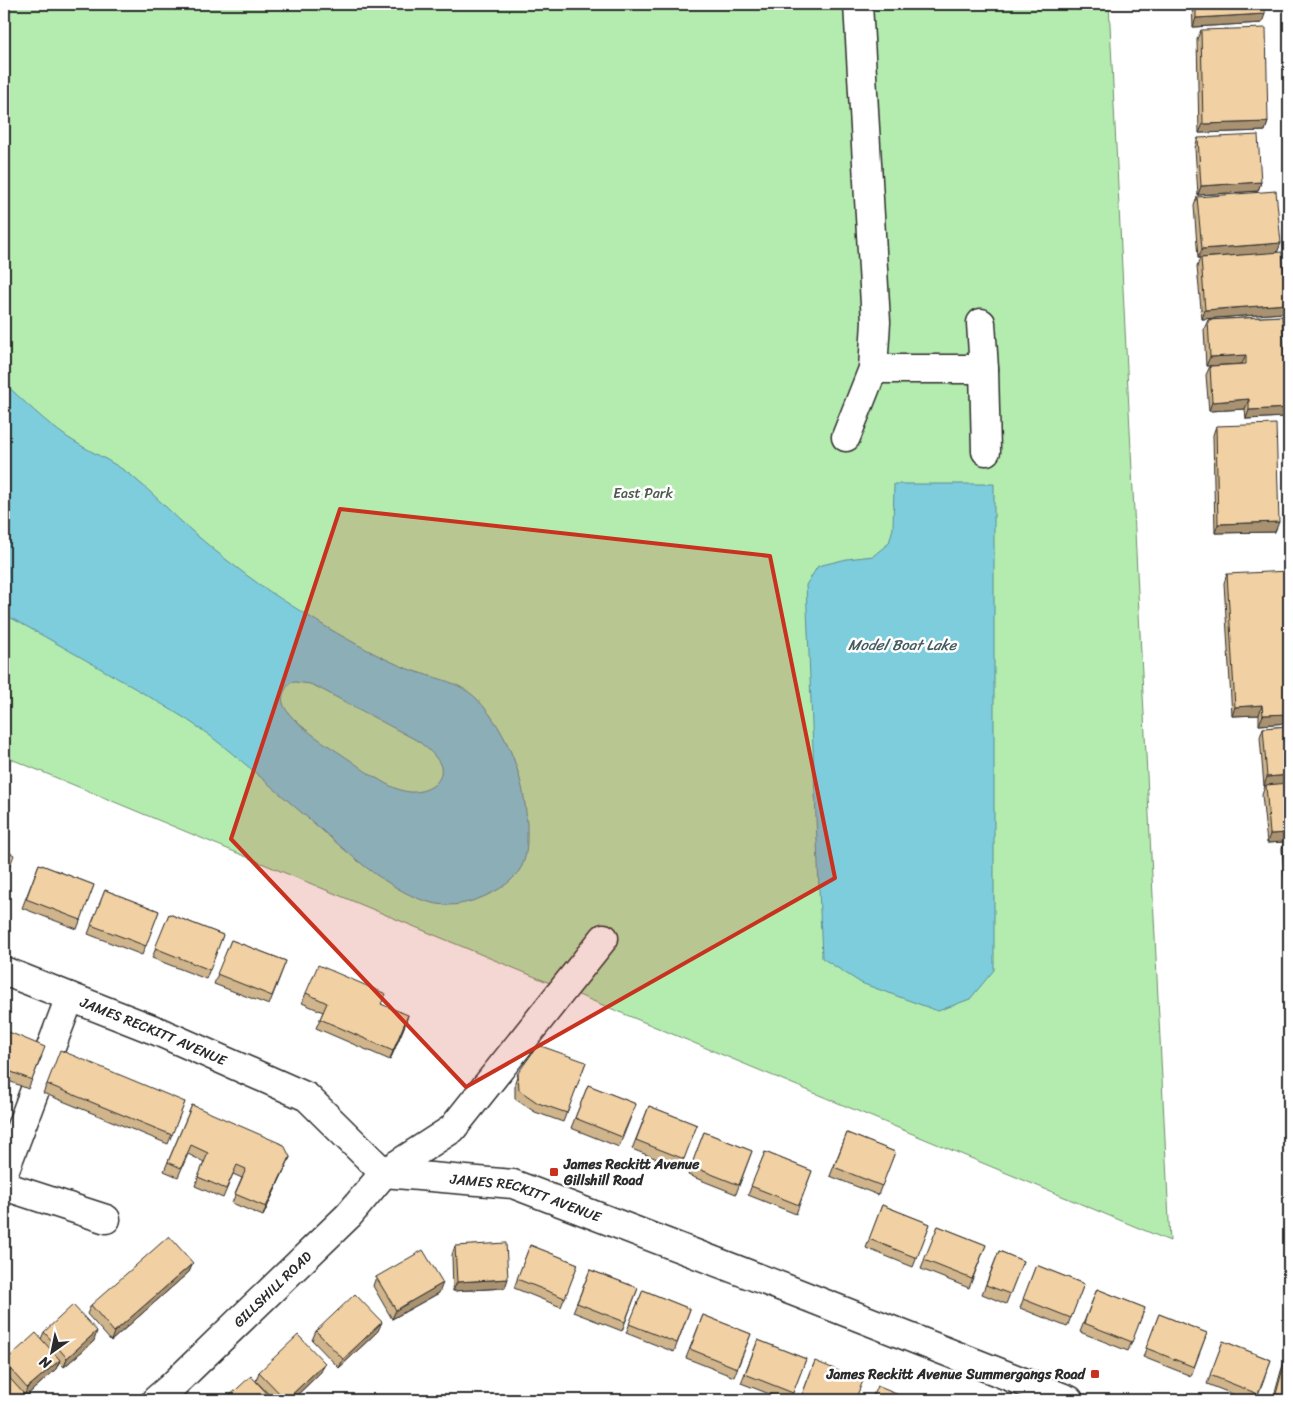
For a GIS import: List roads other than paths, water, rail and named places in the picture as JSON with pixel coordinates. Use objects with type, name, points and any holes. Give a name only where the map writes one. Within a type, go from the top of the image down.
[{"type":"street","points":[[846,437],[873,369],[876,322],[858,4]]},
{"type":"street","points":[[981,323],[986,451]]},
{"type":"street","points":[[873,369],[984,369]]},
{"type":"street","name":"GILLSHILL ROAD","points":[[156,1400],[349,1215],[384,1172],[452,1129],[604,938]]},
{"type":"street","name":"JAMES RECKITT AVENUE","points":[[4,971],[157,1031],[307,1097],[384,1172],[513,1184],[1069,1400]]},
{"type":"street","points":[[4,1172],[70,997]]},
{"type":"street","points":[[4,1186],[106,1219]]},
{"type":"water","points":[[4,383],[42,418],[67,437],[132,476],[209,545],[270,591],[328,628],[368,650],[408,669],[444,680],[462,688],[477,699],[498,727],[519,774],[526,808],[527,825],[526,851],[522,866],[513,878],[501,888],[487,896],[455,905],[438,904],[406,893],[363,865],[200,728],[150,697],[4,614]],"holes":[[[290,683],[310,684],[421,743],[435,756],[439,763],[441,767],[440,778],[432,786],[422,791],[410,792],[398,789],[371,775],[312,734],[293,718],[283,703],[284,692]]]},
{"type":"water","name":"Model Boat Lake","points":[[894,484],[994,484],[994,970],[970,999],[938,1011],[861,983],[822,958],[806,585],[818,566],[847,559],[873,556],[889,543],[893,528]]},
{"type":"place","name":"James Reckitt Avenue Gillshill Road","points":[[554,1172]]},
{"type":"place","name":"James Reckitt Avenue Summergangs Road","points":[[1095,1374]]},
{"type":"park label","name":"East Park","points":[[643,493]]}]
